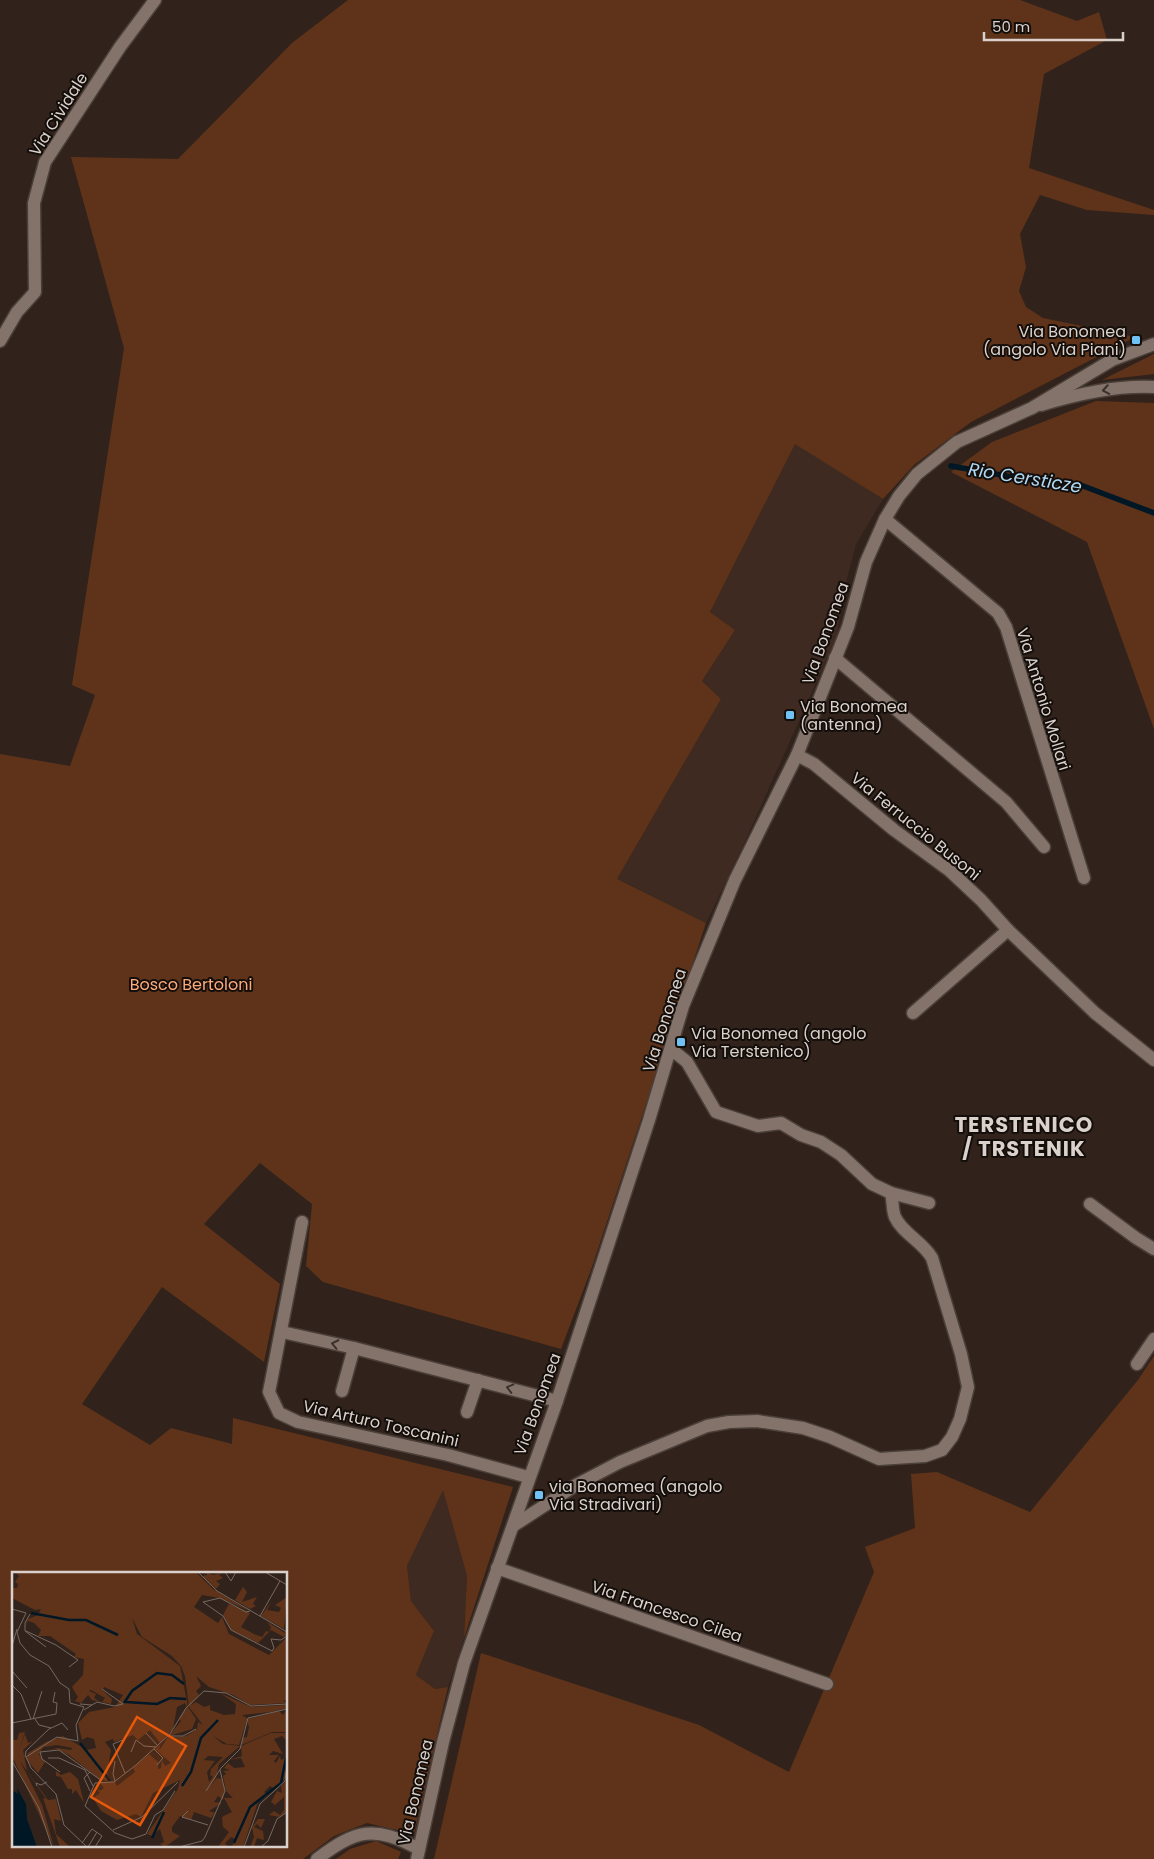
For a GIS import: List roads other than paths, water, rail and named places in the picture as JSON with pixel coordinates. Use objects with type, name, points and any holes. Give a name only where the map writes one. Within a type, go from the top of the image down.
[{"type":"street","name":"Via Cividale","points":[[0,341],[17,312],[35,292],[34,203],[46,162],[116,54],[156,0]]},
{"type":"street","name":"Via Bonomea","points":[[418,1854],[443,1742],[464,1663],[513,1526],[528,1477],[557,1401],[671,1049],[683,1006],[735,880],[797,755],[848,627],[866,562],[885,519],[899,496],[917,474],[957,442],[1032,408],[1112,360],[1154,344]]},
{"type":"street","points":[[1032,408],[1086,393],[1124,387],[1154,386]]},
{"type":"street","name":"Via Antonio Mollari","points":[[885,519],[998,613],[1006,626],[1084,878]]},
{"type":"street","points":[[835,658],[1006,802],[1044,847]]},
{"type":"street","name":"Via Ferruccio Busoni","points":[[797,755],[814,764],[894,830],[950,871],[981,900],[1008,930],[1095,1013],[1154,1060]]},
{"type":"street","points":[[913,1013],[1008,930]]},
{"type":"street","points":[[671,1049],[687,1062],[716,1112],[758,1126],[781,1123],[800,1135],[822,1142],[841,1154],[872,1184],[892,1193],[929,1203]]},
{"type":"street","points":[[513,1526],[576,1485],[620,1462],[707,1426],[729,1422],[757,1421],[803,1428],[830,1437],[879,1459],[925,1456],[942,1450],[952,1437],[960,1419],[968,1387],[961,1354],[932,1258],[926,1247],[912,1237],[895,1217],[892,1193]]},
{"type":"street","points":[[1090,1204],[1154,1249]]},
{"type":"street","name":"Via Arturo Toscanini","points":[[302,1222],[269,1392],[279,1413],[298,1422],[448,1456],[528,1477]]},
{"type":"street","points":[[282,1332],[354,1348],[557,1401]]},
{"type":"street","points":[[1137,1364],[1154,1339]]},
{"type":"street","name":"Via Arturo Toscanini","points":[[342,1391],[354,1348]]},
{"type":"street","name":"Via Arturo Toscanini","points":[[467,1412],[478,1380]]},
{"type":"street","name":"Via Francesco Cilea","points":[[497,1568],[827,1684]]},
{"type":"street","points":[[317,1859],[352,1836],[372,1832],[390,1835],[418,1854]]},
{"type":"waterway","name":"Rio Cersticze","points":[[951,466],[1024,479],[1078,484],[1154,513]]},
{"type":"place","name":"Via Bonomea (angolo Via Piani)","points":[[1136,340]]},
{"type":"place","name":"Via Bonomea (antenna)","points":[[790,715]]},
{"type":"place","name":"Via Bonomea (angolo Via Terstenico)","points":[[681,1042]]},
{"type":"place","name":"via Bonomea (angolo Via Stradivari)","points":[[539,1495]]},
{"type":"district","name":"TERSTENICO / TRSTENIK","points":[[1024,1137]]},
{"type":"park label","name":"Bosco Bertoloni","points":[[191,984]]}]
